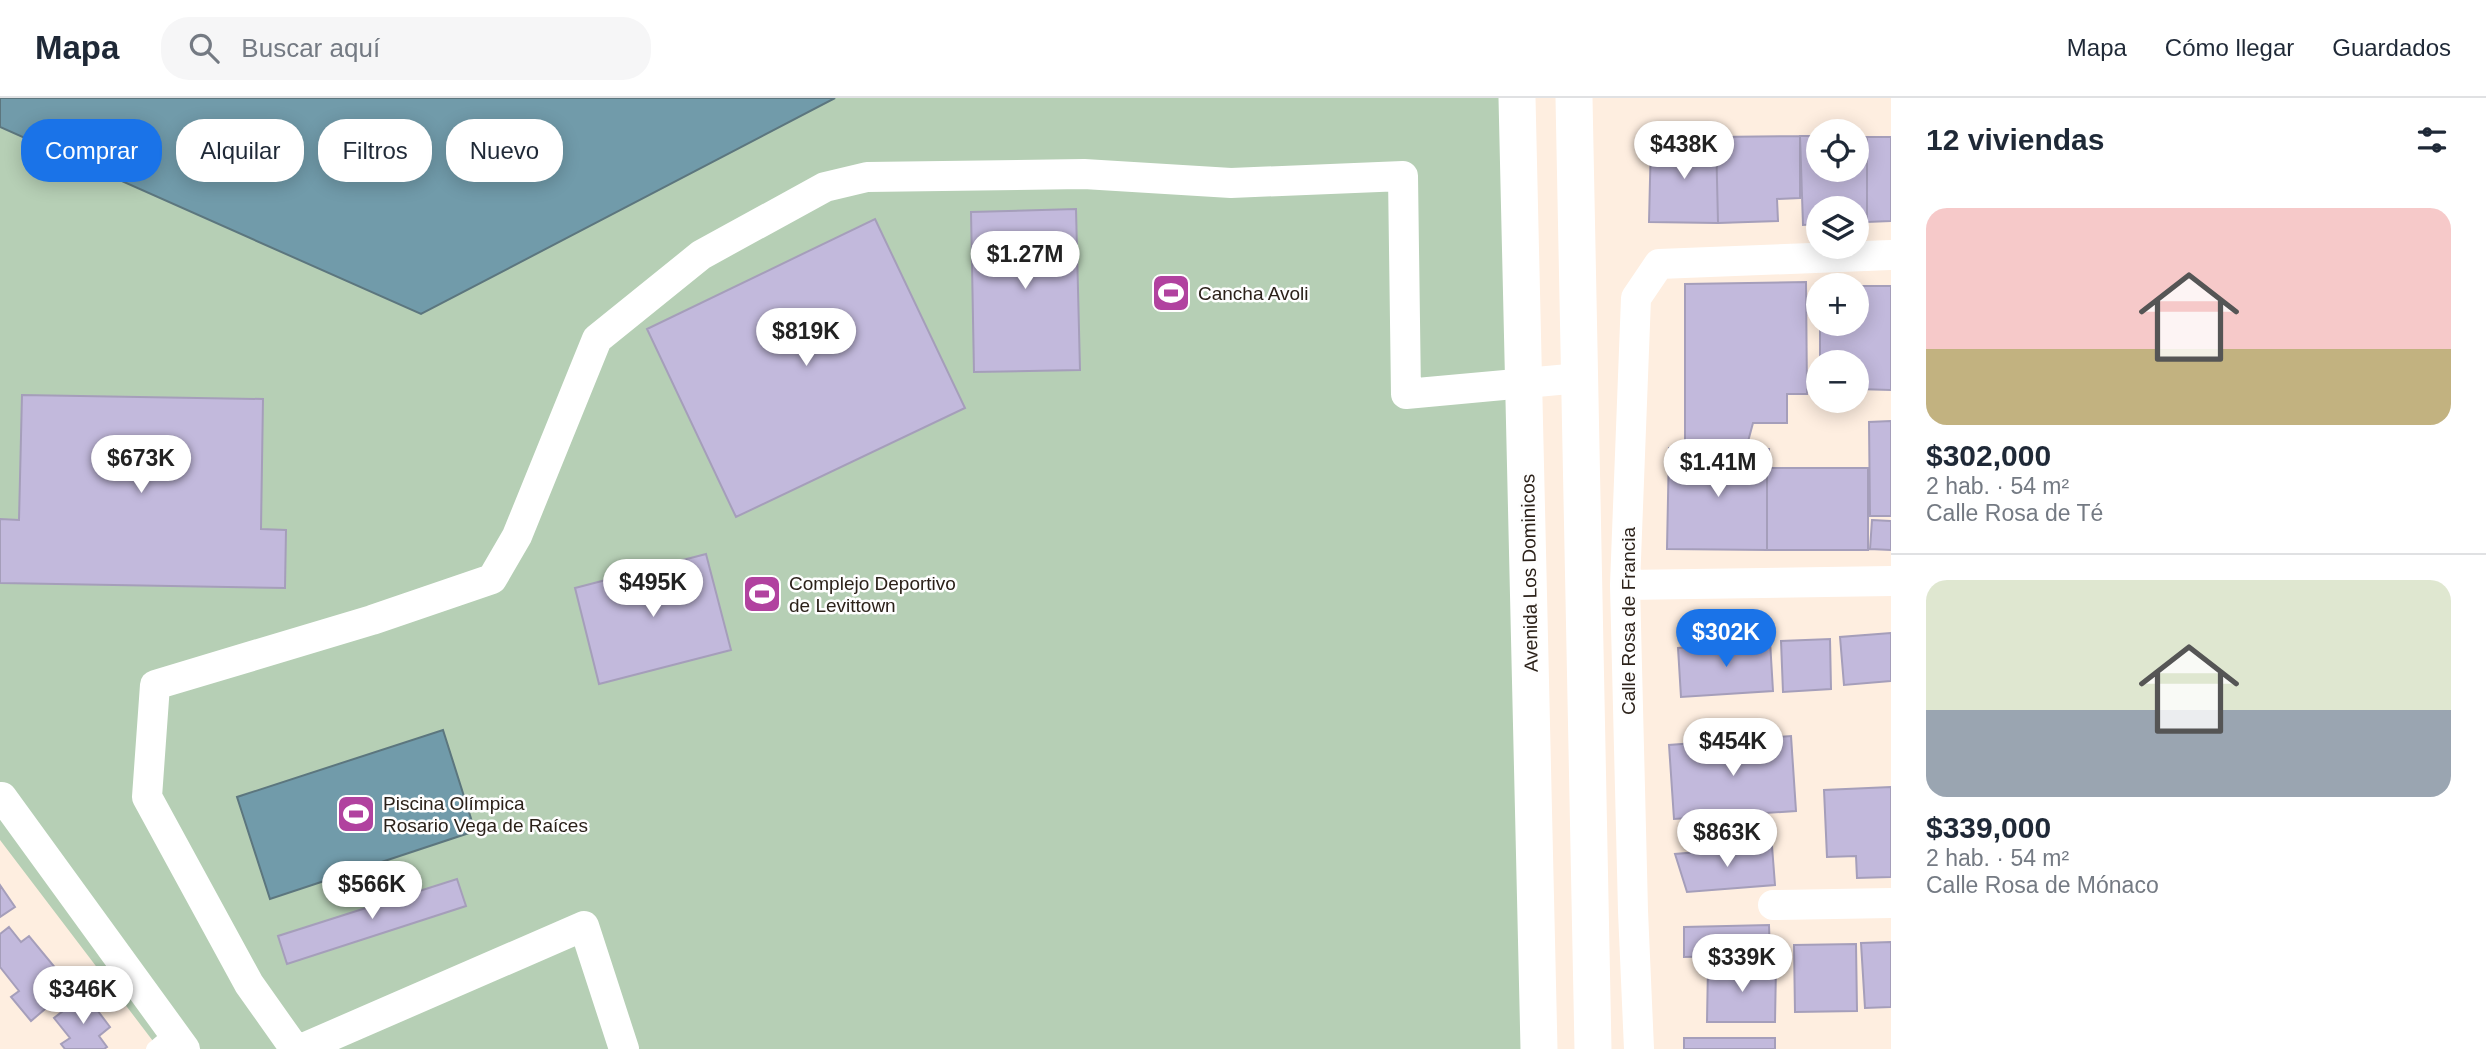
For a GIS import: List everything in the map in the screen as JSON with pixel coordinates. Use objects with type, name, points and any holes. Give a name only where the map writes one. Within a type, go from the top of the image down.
[{"type":"street","name":"Avenida Los Dominicos","points":[[1517,98],[1539,1049]]},
{"type":"street","points":[[1574,98],[1592,1049]]},
{"type":"street","points":[[295,1049],[249,984],[147,797],[155,685],[372,620],[492,579],[517,536],[597,339],[701,255],[813,193],[825,187],[867,177],[1084,174],[1231,183],[1403,176],[1406,394],[1580,378]]},
{"type":"street","name":"Calle Rosa de Francia","points":[[1639,1049],[1625,586],[1636,298],[1659,264],[1891,255]]},
{"type":"street","points":[[1625,586],[1891,581]]},
{"type":"street","points":[[2,797],[171,1044]]},
{"type":"street","points":[[1773,905],[1891,903]]},
{"type":"street","points":[[301,1049],[584,926],[624,1049]]},
{"type":"green space","name":"Complejo Deportivo de Levittown","points":[[835,98],[1512,98],[1533,1049],[159,1049],[0,840],[0,127],[21,136],[21,182],[124,182],[421,314]]},
{"type":"water","points":[[0,98],[835,98],[421,314],[124,182],[162,182],[162,119],[21,119],[21,136],[0,127]]},
{"type":"water","name":"Piscina Olímpica Rosario Vega de Raíces","points":[[443,730],[475,831],[270,899],[237,797]]},
{"type":"building","points":[[1800,136],[1800,198],[1777,199],[1778,221],[1718,223],[1716,137]]},
{"type":"building","points":[[1800,136],[1806,136],[1806,182],[1867,182],[1867,196],[1806,196],[1806,225],[1803,225]]},
{"type":"building","points":[[1716,137],[1718,223],[1649,222],[1651,139]]},
{"type":"building","points":[[1869,137],[1891,137],[1891,221],[1869,222]]},
{"type":"building","points":[[1076,209],[1080,370],[974,372],[971,212]]},
{"type":"building","points":[[875,219],[965,408],[736,517],[647,329]]},
{"type":"building","points":[[1806,282],[1806,394],[1787,394],[1787,423],[1753,423],[1746,449],[1685,450],[1685,284]]},
{"type":"building","points":[[1869,286],[1891,286],[1891,390],[1869,389],[1869,350],[1820,350],[1820,336],[1869,336]]},
{"type":"building","points":[[22,395],[263,399],[261,529],[286,530],[285,588],[0,583],[0,519],[19,520]]},
{"type":"building","points":[[1891,421],[1891,516],[1870,516],[1869,422]]},
{"type":"building","points":[[1669,448],[1769,449],[1767,550],[1667,549]]},
{"type":"building","points":[[1767,468],[1868,468],[1868,550],[1767,550]]},
{"type":"building","points":[[1872,520],[1891,521],[1891,550],[1870,549]]},
{"type":"building","points":[[706,554],[731,650],[599,684],[575,588]]},
{"type":"building","points":[[1891,633],[1891,681],[1844,685],[1840,637]]},
{"type":"building","points":[[1830,639],[1831,689],[1783,692],[1781,641]]},
{"type":"building","points":[[1770,641],[1773,691],[1681,697],[1678,648]]},
{"type":"building","points":[[1791,736],[1796,811],[1674,819],[1669,745]]},
{"type":"building","points":[[1891,787],[1891,877],[1857,878],[1856,856],[1827,857],[1824,790]]},
{"type":"building","points":[[1772,846],[1775,885],[1687,892],[1675,854]]},
{"type":"building","points":[[457,879],[466,906],[287,964],[278,936]]},
{"type":"building","points":[[0,885],[15,907],[0,917]]},
{"type":"building","points":[[1769,925],[1770,955],[1684,957],[1684,927]]},
{"type":"building","points":[[9,927],[21,942],[29,936],[71,987],[31,1021],[11,997],[19,991],[0,967],[0,934]]},
{"type":"building","points":[[1891,942],[1891,1007],[1865,1008],[1861,943]]},
{"type":"building","points":[[1856,944],[1857,1011],[1795,1012],[1794,945]]},
{"type":"building","points":[[1708,966],[1776,966],[1775,1022],[1707,1022]]},
{"type":"building","points":[[85,994],[110,1027],[99,1036],[107,1047],[65,1049],[61,1044],[70,1038],[54,1018]]},
{"type":"building","points":[[1684,1038],[1775,1038],[1775,1049],[1684,1049]]},
{"type":"place","name":"Cancha Avoli","points":[[1171,293]]},
{"type":"place","name":"Complejo Deportivo de Levittown","points":[[762,594]]},
{"type":"place","name":"Piscina Olímpica Rosario Vega de Raíces","points":[[356,814]]}]
